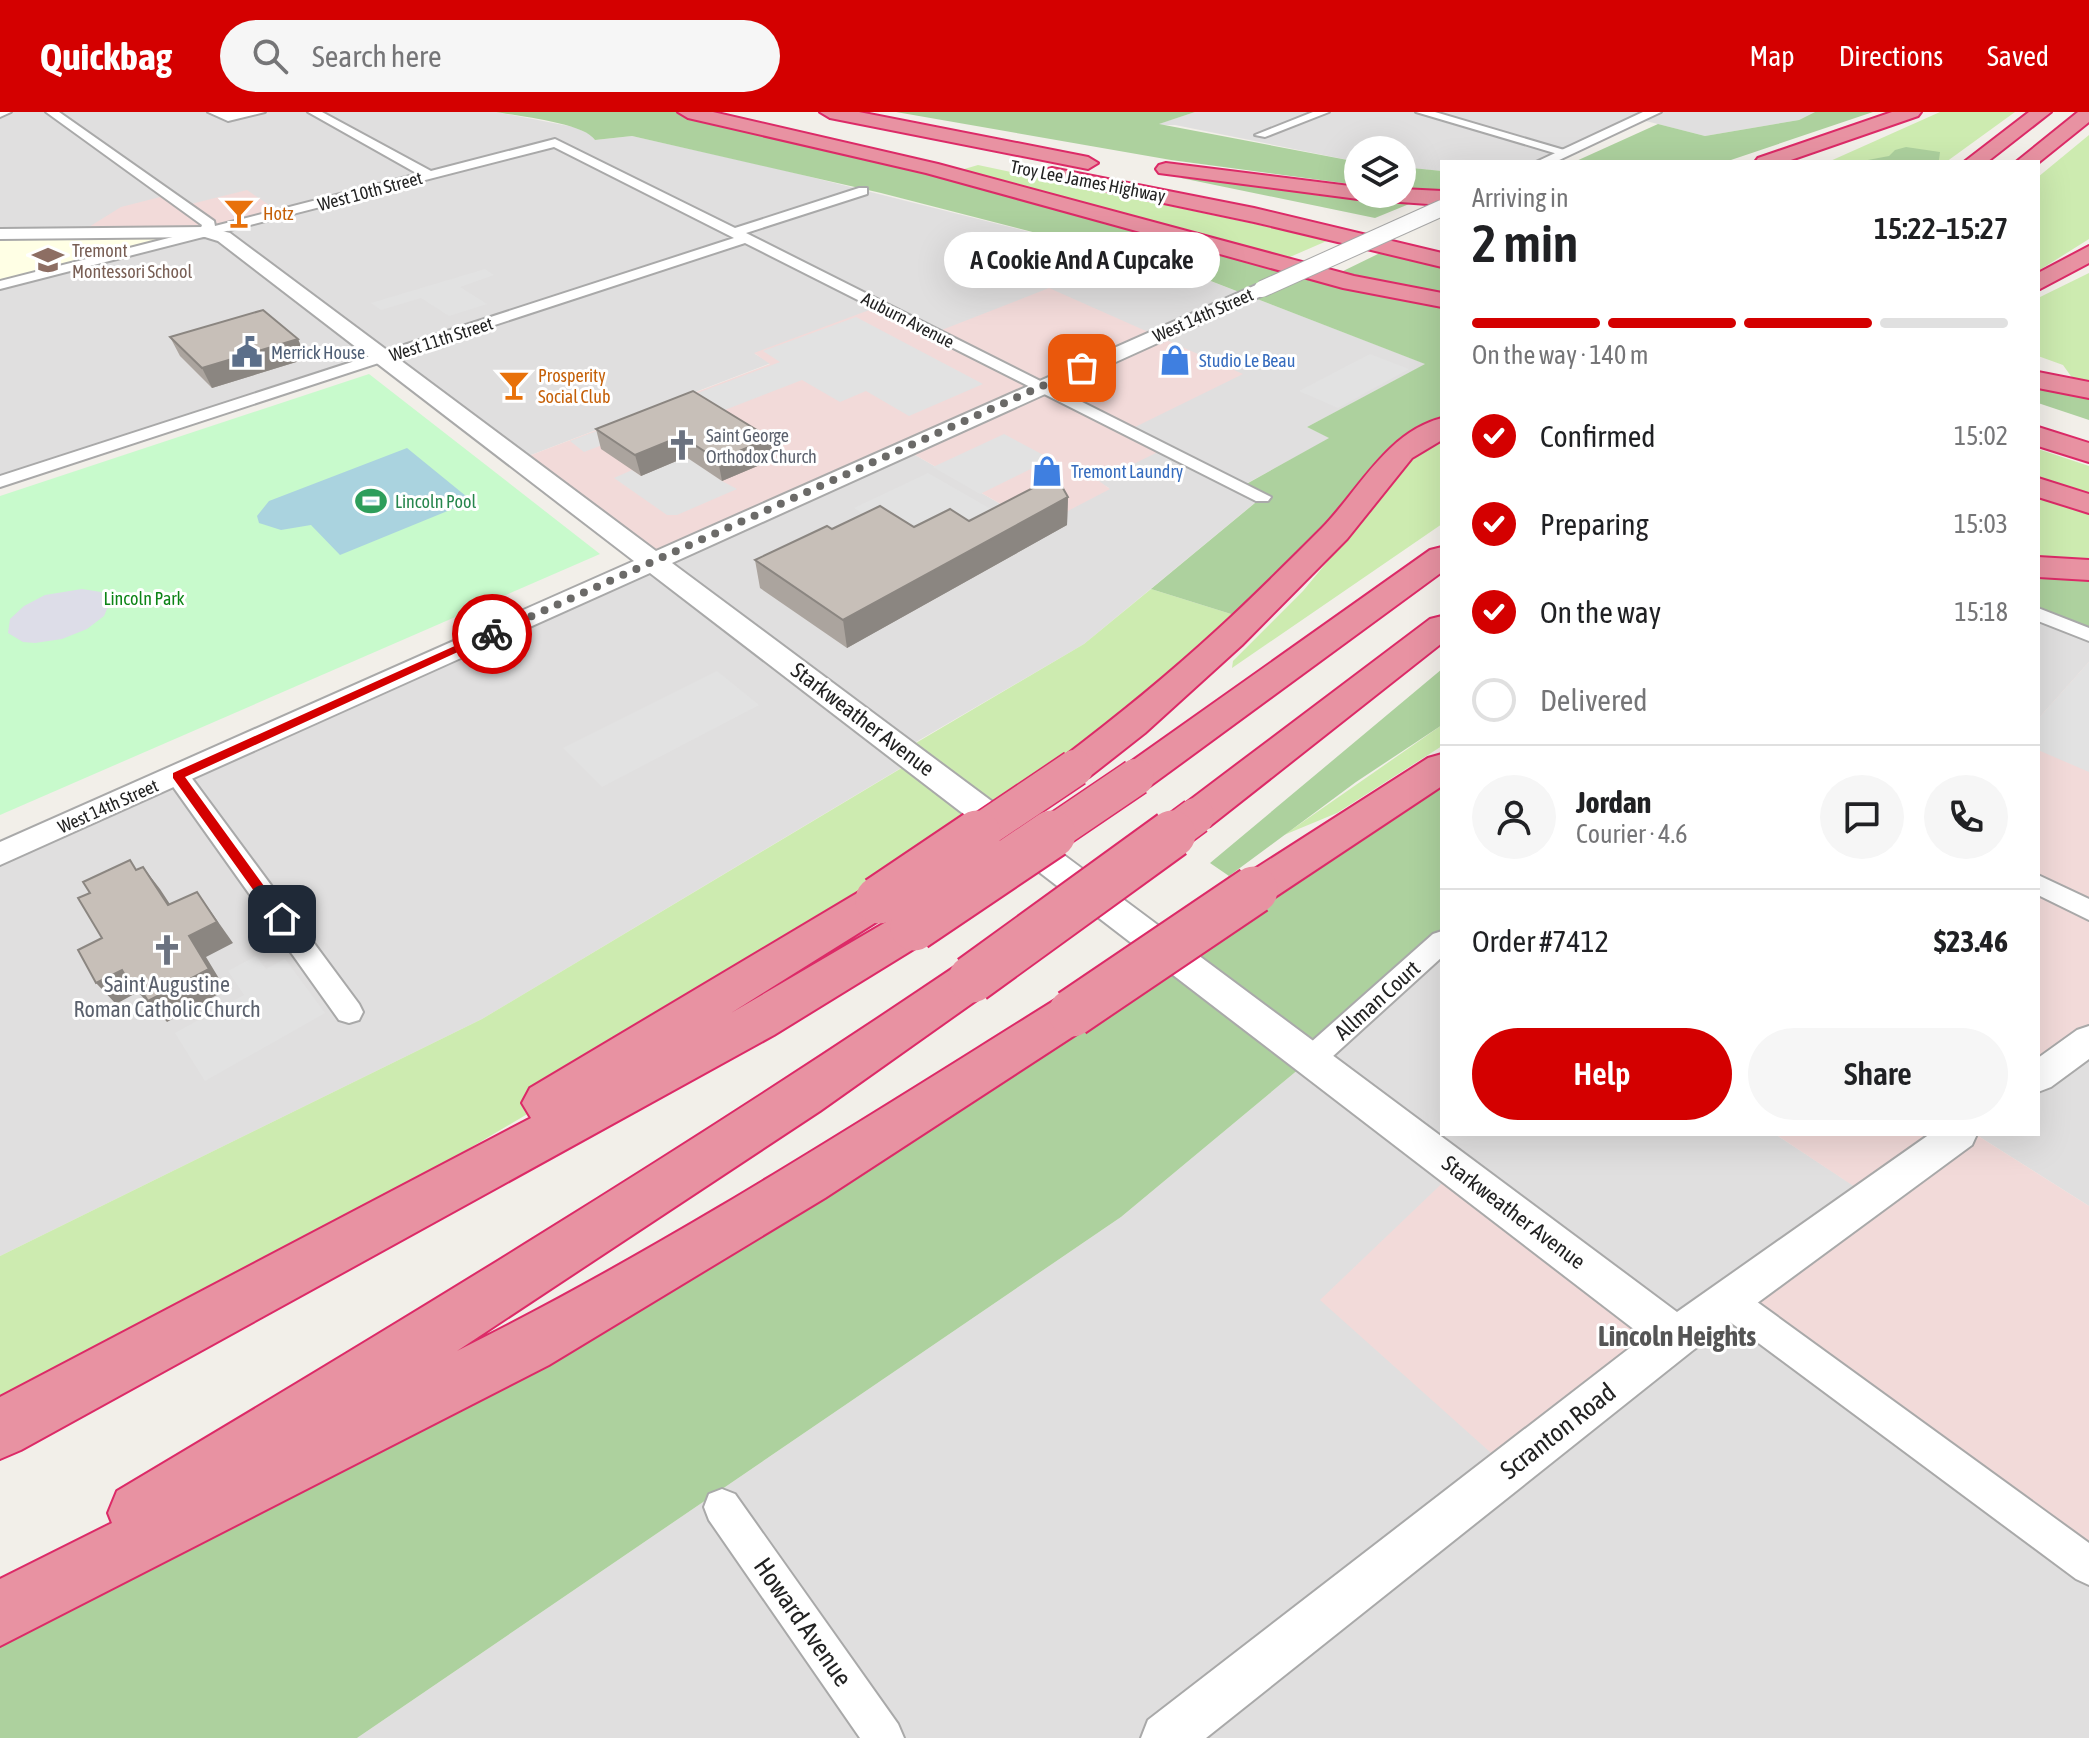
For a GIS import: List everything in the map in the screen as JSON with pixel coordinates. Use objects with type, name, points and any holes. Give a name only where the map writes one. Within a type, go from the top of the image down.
[{"type":"highway","points":[[688,112],[971,178],[1352,283],[1440,300]]},
{"type":"highway","name":"Troy Lee James Highway","points":[[732,112],[1162,195],[1440,260]]},
{"type":"highway","name":"Troy Lee James Highway","points":[[830,112],[1238,193],[1440,240]]},
{"type":"highway","points":[[856,112],[1112,160]]},
{"type":"highway","points":[[1771,160],[1911,112]]},
{"type":"highway","points":[[1817,160],[1926,112]]},
{"type":"highway","points":[[1977,160],[2041,112]]},
{"type":"highway","points":[[2029,160],[2089,113]]},
{"type":"highway","points":[[1150,167],[1344,191]]},
{"type":"highway","points":[[1416,196],[1440,198]]},
{"type":"highway","points":[[2040,282],[2089,253]]},
{"type":"highway","points":[[2040,380],[2083,388]]},
{"type":"highway","points":[[2040,417],[2089,432]]},
{"type":"highway","points":[[0,1427],[757,1022],[1123,731],[1230,637],[1336,532],[1402,452],[1440,428]]},
{"type":"highway","points":[[2040,437],[2089,453]]},
{"type":"highway","points":[[2040,488],[2089,504]]},
{"type":"highway","points":[[896,913],[1136,777],[1440,558]]},
{"type":"highway","points":[[2040,567],[2089,570]]},
{"type":"highway","points":[[0,1598],[450,1324],[803,1096],[972,979],[1196,816],[1440,628]]},
{"type":"highway","points":[[0,1613],[529,1345],[807,1182],[1072,1013],[1440,768]]},
{"type":"street","name":"Starkweather Avenue","points":[[52,112],[209,224],[206,232],[230,241],[655,560],[1677,1337]]},
{"type":"street","points":[[214,112],[228,118],[259,112]]},
{"type":"street","points":[[314,112],[429,175]]},
{"type":"street","points":[[1261,135],[1323,112]]},
{"type":"street","points":[[1422,112],[1565,152]]},
{"type":"street","points":[[1547,160],[1654,112]]},
{"type":"street","name":"West 10th Street","points":[[0,285],[555,143]]},
{"type":"street","name":"Auburn Avenue","points":[[555,143],[1262,497]]},
{"type":"street","name":"West 11th Street","points":[[0,482],[382,358],[863,191]]},
{"type":"street","name":"West 14th Street","points":[[0,854],[1440,209]]},
{"type":"street","points":[[0,234],[206,232]]},
{"type":"street","points":[[2040,615],[2089,635]]},
{"type":"street","points":[[177,775],[349,1012]]},
{"type":"street","points":[[2040,885],[2089,910]]},
{"type":"street","name":"Allman Court","points":[[1311,1059],[1440,943]]},
{"type":"street","points":[[2040,1076],[2089,1040]]},
{"type":"street","name":"Scranton Road","points":[[1166,1738],[1677,1337],[1730,1302],[1956,1136]]},
{"type":"street","points":[[1730,1302],[2089,1566]]},
{"type":"street","name":"Howard Avenue","points":[[722,1507],[884,1738]]},
{"type":"shaded area","points":[[0,112],[496,112],[574,127],[590,134],[595,140],[632,136],[787,171],[1110,252],[1122,247],[1426,364],[1307,427],[1330,438],[1242,486],[1262,497],[1084,644],[904,749],[916,759],[482,1019],[0,1256],[0,855],[903,448],[1039,526],[1109,488],[1098,482],[934,333],[755,354],[771,363],[518,460],[382,358],[0,482]]},
{"type":"shaded area","points":[[1195,112],[1815,112],[1799,120],[1705,136],[1638,119],[1547,160],[1440,160],[1440,171],[1416,168],[1416,136],[1344,136],[1344,159],[1175,125],[1155,125]]},
{"type":"shaded area","points":[[247,190],[282,214],[236,226],[76,235],[121,207],[168,195],[183,206]]},
{"type":"shaded area","name":"Tremont Montessori School","points":[[206,232],[0,285],[0,234]]},
{"type":"shaded area","points":[[485,269],[494,275],[460,287],[487,304],[449,316],[421,298],[381,310],[371,303]]},
{"type":"shaded area","points":[[1049,288],[1243,374],[1129,430],[1164,449],[1099,481],[1110,489],[1039,526],[903,448],[655,560],[518,460],[770,364],[754,353],[880,306],[934,333]]},
{"type":"shaded area","points":[[856,317],[983,384],[909,416],[866,391],[840,402],[802,380],[717,413],[704,406],[584,452],[570,441],[780,362],[763,351]]},
{"type":"shaded area","points":[[1370,354],[1409,369],[1338,408],[1299,391]]},
{"type":"shaded area","points":[[1004,434],[1051,459],[980,494],[933,467]]},
{"type":"shaded area","points":[[678,451],[737,489],[677,515],[667,515],[614,478],[632,470],[641,476]]},
{"type":"shaded area","points":[[928,473],[1010,520],[915,546],[854,508]]},
{"type":"shaded area","points":[[82,589],[101,592],[110,602],[104,616],[87,629],[62,639],[35,643],[23,642],[8,633],[10,619],[24,606],[45,595]]},
{"type":"shaded area","points":[[2040,615],[2089,635],[2089,662],[2040,717]]},
{"type":"shaded area","points":[[2089,662],[2089,1040],[2040,1076],[2040,717]]},
{"type":"shaded area","points":[[2089,662],[2089,772],[2040,751],[2040,717]]},
{"type":"shaded area","points":[[717,671],[759,705],[602,787],[563,748]]},
{"type":"shaded area","points":[[1440,943],[1440,1136],[1778,1136],[1871,1197],[2089,1566],[2089,1738],[357,1738],[1121,1217],[1311,1059]]},
{"type":"shaded area","points":[[256,956],[266,969],[285,959],[325,1013],[205,1081],[175,1033],[244,995],[228,971]]},
{"type":"shaded area","points":[[2089,1040],[2089,1206],[1978,1136],[2040,1136],[2040,1076]]},
{"type":"shaded area","points":[[1778,1136],[1978,1136],[2089,1206],[2089,1566],[1730,1302],[1870,1197]]},
{"type":"shaded area","points":[[1457,1169],[1677,1337],[1509,1469],[1320,1300]]},
{"type":"green space","points":[[496,112],[687,112],[1440,300],[1440,429],[1247,619],[1151,589],[1261,498],[1241,487],[1329,438],[1307,427],[1425,364],[1123,247],[1110,252],[881,193],[632,136],[595,140],[578,129]]},
{"type":"green space","points":[[896,112],[1195,112],[1159,124],[1344,159],[1344,183],[1171,160]]},
{"type":"green space","points":[[1815,112],[1873,112],[1731,160],[1578,160],[1658,124],[1705,136],[1799,120]]},
{"type":"green space","points":[[1940,112],[2015,112],[1949,160],[1832,160]]},
{"type":"green space","points":[[2089,135],[2089,239],[2040,270],[2040,175]]},
{"type":"green space","points":[[1906,147],[1940,152],[1939,160],[1868,160],[1889,156],[1895,150]]},
{"type":"green space","points":[[978,165],[1329,240],[1283,260],[961,170]]},
{"type":"green space","points":[[1416,168],[1440,171],[1440,192],[1416,190]]},
{"type":"green space","points":[[1186,176],[1344,194],[1344,208],[1399,208],[1375,218],[1181,178]]},
{"type":"green space","points":[[1380,253],[1440,268],[1440,294],[1337,274]]},
{"type":"green space","points":[[2089,273],[2089,382],[2073,379],[2063,365],[2040,357],[2040,297]]},
{"type":"green space","name":"Lincoln Park","points":[[369,374],[600,554],[0,815],[0,496]]},
{"type":"green space","points":[[2040,385],[2089,396],[2089,420],[2040,404]]},
{"type":"green space","points":[[1440,439],[1440,525],[1232,668],[1233,661],[1303,591],[1410,462]]},
{"type":"green space","points":[[2040,450],[2089,466],[2089,497],[2040,481]]},
{"type":"green space","points":[[2040,497],[2089,513],[2089,561],[2040,557]]},
{"type":"green space","points":[[2040,567],[2089,570],[2089,635],[2040,615]]},
{"type":"green space","points":[[1151,589],[1247,619],[1132,724],[688,1019],[0,1426],[0,1256],[482,1019],[915,760],[904,750],[1084,644]]},
{"type":"green space","points":[[1440,671],[1440,726],[1356,782],[1229,876],[1210,863]]},
{"type":"green space","points":[[1440,726],[1440,747],[1337,813],[1284,835]]},
{"type":"green space","points":[[1440,768],[1440,943],[1311,1059],[1121,1217],[357,1738],[0,1738],[0,1613],[529,1345]]},
{"type":"water","name":"Lincoln Pool","points":[[407,448],[472,501],[340,555],[311,525],[281,530],[259,523],[257,516],[269,501]]},
{"type":"building","points":[[263,310],[298,339],[202,368],[170,337]]},
{"type":"building","points":[[693,391],[770,438],[718,460],[681,436],[635,455],[596,429]]},
{"type":"building","points":[[1056,476],[1068,497],[843,620],[755,560],[827,526],[832,529],[880,506],[914,527],[950,509],[969,521]]},
{"type":"building","name":"Saint Augustine Roman Catholic Church","points":[[130,860],[136,870],[143,867],[168,905],[197,892],[217,922],[189,936],[209,969],[148,1001],[136,982],[130,984],[122,970],[96,983],[78,950],[102,938],[78,898],[90,893],[83,882]]},
{"type":"way so far","points":[[492,634],[1082,368]]},
{"type":"place","name":"Hotz","points":[[239,213]]},
{"type":"place","name":"Tremont Montessori School","points":[[48,260]]},
{"type":"place","name":"Merrick House","points":[[247,352]]},
{"type":"place","name":"Studio Le Beau","points":[[1175,360]]},
{"type":"place","name":"A Cookie And A Cupcake","points":[[1082,368]]},
{"type":"place","name":"Prosperity Social Club","points":[[514,385]]},
{"type":"place","name":"Saint George Orthodox Church","points":[[682,445]]},
{"type":"place","name":"Tremont Laundry","points":[[1047,471]]},
{"type":"place","name":"Lincoln Pool","points":[[371,501]]},
{"type":"place","name":"Saint Augustine Roman Catholic Church","points":[[167,950]]},
{"type":"district","name":"Lincoln Heights","points":[[1677,1336]]},
{"type":"route","points":[[282,919],[177,775],[492,634]]}]
